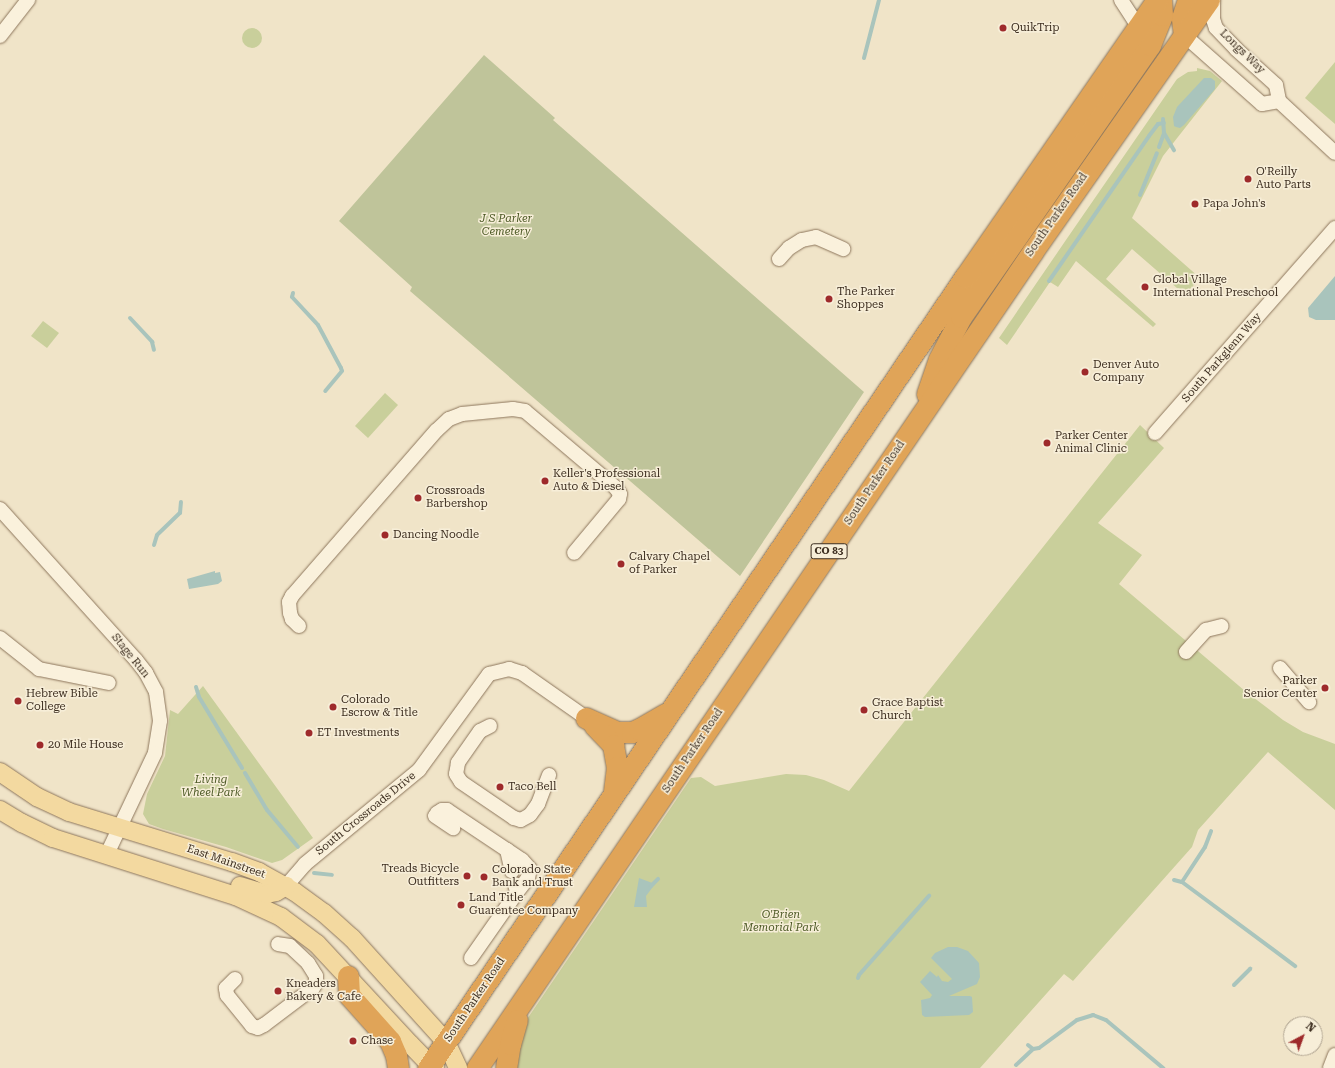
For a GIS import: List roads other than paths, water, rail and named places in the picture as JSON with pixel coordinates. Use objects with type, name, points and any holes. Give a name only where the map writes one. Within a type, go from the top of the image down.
[{"type":"highway","name":"South Parker Road","points":[[431,1067],[446,1042],[965,277],[1157,0]]},
{"type":"highway","points":[[920,418],[939,359],[950,336],[961,317],[1150,45],[1162,15],[1161,0]]},
{"type":"highway","points":[[1184,35],[1182,18],[1188,0]]},
{"type":"highway","name":"South Parker Road","points":[[477,1068],[1033,251],[1209,0]]},
{"type":"highway","points":[[586,718],[618,732],[632,732],[651,723],[673,708]]},
{"type":"highway","points":[[586,718],[613,745],[616,767],[613,796]]},
{"type":"highway","points":[[348,976],[349,995],[390,1041],[396,1055],[398,1068]]},
{"type":"highway","points":[[506,1068],[511,1038],[523,1001]]},
{"type":"main road","name":"East Mainstreet","points":[[0,772],[46,802],[79,816],[232,862],[259,872],[286,886],[324,913],[344,931],[446,1042],[458,1068]]},
{"type":"main road","points":[[0,786],[29,805],[36,806],[46,802]]},
{"type":"main road","points":[[0,810],[44,834],[106,856],[243,899],[281,917],[317,944],[431,1067]]},
{"type":"main road","points":[[169,875],[192,871],[267,894],[276,892],[286,886]]},
{"type":"street","points":[[1121,0],[1138,28]]},
{"type":"street","name":"Longs Way","points":[[1213,0],[1213,19],[1216,28],[1236,49],[1276,85],[1279,101],[1335,153]]},
{"type":"street","points":[[0,36],[26,1]]},
{"type":"street","points":[[1184,35],[1262,104],[1279,101]]},
{"type":"street","name":"South Parkglenn Way","points":[[1155,433],[1335,228]]},
{"type":"street","points":[[779,259],[788,248],[802,240],[816,237],[843,249]]},
{"type":"street","points":[[299,626],[292,619],[290,613],[289,602],[292,596],[437,430],[450,419],[462,414],[513,408],[525,411],[616,488],[620,494],[619,499],[574,553]]},
{"type":"street","name":"Stage Run","points":[[0,509],[136,660],[146,673],[156,692],[160,721],[155,753],[106,856]]},
{"type":"street","points":[[1186,652],[1206,630],[1222,626]]},
{"type":"street","points":[[0,638],[39,669],[109,683]]},
{"type":"street","points":[[1280,668],[1309,702]]},
{"type":"street","name":"South Crossroads Drive","points":[[286,886],[305,864],[419,770],[489,674],[509,669],[522,673],[586,718]]},
{"type":"street","points":[[490,726],[480,731],[458,763],[456,774],[461,782],[514,818],[521,820],[530,815],[538,804],[549,775]]},
{"type":"street","points":[[453,828],[436,815],[442,810],[447,810],[522,860],[530,869],[528,878],[515,883],[471,958]]},
{"type":"street","points":[[507,850],[515,883]]},
{"type":"street","points":[[236,979],[226,988],[227,994],[252,1026],[258,1028],[264,1026],[313,988],[316,983],[316,976],[308,963],[290,946],[278,944]]},
{"type":"street","points":[[1330,1068],[1335,1054]]},
{"type":"water","points":[[1204,78],[1211,78],[1215,81],[1215,89],[1184,125],[1180,128],[1174,126],[1173,117],[1177,107]]},
{"type":"water","points":[[1335,276],[1335,320],[1316,320],[1309,317],[1308,308]]},
{"type":"water","points":[[215,571],[215,573],[220,572],[222,581],[218,584],[189,589],[187,579]]},
{"type":"water","points":[[639,878],[655,884],[646,896],[647,907],[634,907]]},
{"type":"water","points":[[948,947],[957,947],[968,951],[979,963],[980,977],[977,984],[949,996],[972,997],[973,1012],[969,1015],[925,1017],[922,1015],[921,1000],[930,998],[932,995],[920,982],[930,971],[937,977],[938,975],[942,981],[948,982],[952,979],[931,958],[935,953]]},
{"type":"waterway","points":[[864,58],[879,0]]},
{"type":"waterway","points":[[1159,147],[1164,133],[1163,119]]},
{"type":"waterway","points":[[1049,281],[1149,136],[1158,124],[1164,123]]},
{"type":"waterway","points":[[1164,133],[1174,150]]},
{"type":"waterway","points":[[1140,195],[1157,153]]},
{"type":"waterway","points":[[293,293],[292,297],[318,325],[342,371],[325,391]]},
{"type":"waterway","points":[[130,318],[152,342],[154,350]]},
{"type":"waterway","points":[[154,545],[157,535],[180,513],[181,502]]},
{"type":"waterway","points":[[196,687],[199,697],[242,768]]},
{"type":"waterway","points":[[245,773],[267,810],[298,847]]},
{"type":"waterway","points":[[1182,882],[1205,847],[1211,831]]},
{"type":"waterway","points":[[314,873],[332,875]]},
{"type":"waterway","points":[[651,886],[658,879]]},
{"type":"waterway","points":[[1174,880],[1182,882],[1295,966]]},
{"type":"waterway","points":[[858,978],[859,975],[929,896]]},
{"type":"waterway","points":[[1234,985],[1250,969]]},
{"type":"waterway","points":[[1028,1045],[1033,1049],[1039,1048],[1077,1020],[1093,1015],[1106,1020],[1163,1068]]},
{"type":"waterway","points":[[1016,1065],[1033,1049]]},
{"type":"place","name":"QuikTrip","points":[[1003,28]]},
{"type":"place","name":"O'Reilly Auto Parts","points":[[1248,179]]},
{"type":"place","name":"Papa John's","points":[[1195,204]]},
{"type":"place","name":"Global Village International Preschool","points":[[1145,287]]},
{"type":"place","name":"The Parker Shoppes","points":[[829,299]]},
{"type":"place","name":"Denver Auto Company","points":[[1085,372]]},
{"type":"place","name":"Parker Center Animal Clinic","points":[[1047,443]]},
{"type":"place","name":"Keller's Professional Auto & Diesel","points":[[545,481]]},
{"type":"place","name":"Crossroads Barbershop","points":[[418,498]]},
{"type":"place","name":"Dancing Noodle","points":[[385,535]]},
{"type":"place","name":"Calvary Chapel of Parker","points":[[621,564]]},
{"type":"place","name":"Parker Senior Center","points":[[1325,688]]},
{"type":"place","name":"Hebrew Bible College","points":[[18,701]]},
{"type":"place","name":"Colorado Escrow & Title","points":[[333,707]]},
{"type":"place","name":"Grace Baptist Church","points":[[864,710]]},
{"type":"place","name":"ET Investments","points":[[309,733]]},
{"type":"place","name":"20 Mile House","points":[[40,745]]},
{"type":"place","name":"Taco Bell","points":[[500,787]]},
{"type":"place","name":"Treads Bicycle Outfitters","points":[[467,876]]},
{"type":"place","name":"Colorado State Bank and Trust","points":[[484,877]]},
{"type":"place","name":"Land Title Guarentee Company","points":[[461,905]]},
{"type":"place","name":"Kneaders Bakery & Cafe","points":[[278,991]]},
{"type":"place","name":"Chase","points":[[353,1041]]},
{"type":"park label","name":"J S Parker Cemetery","points":[[506,226]]},
{"type":"park label","name":"Living Wheel Park","points":[[211,787]]},
{"type":"park label","name":"O'Brien Memorial Park","points":[[781,922]]}]
